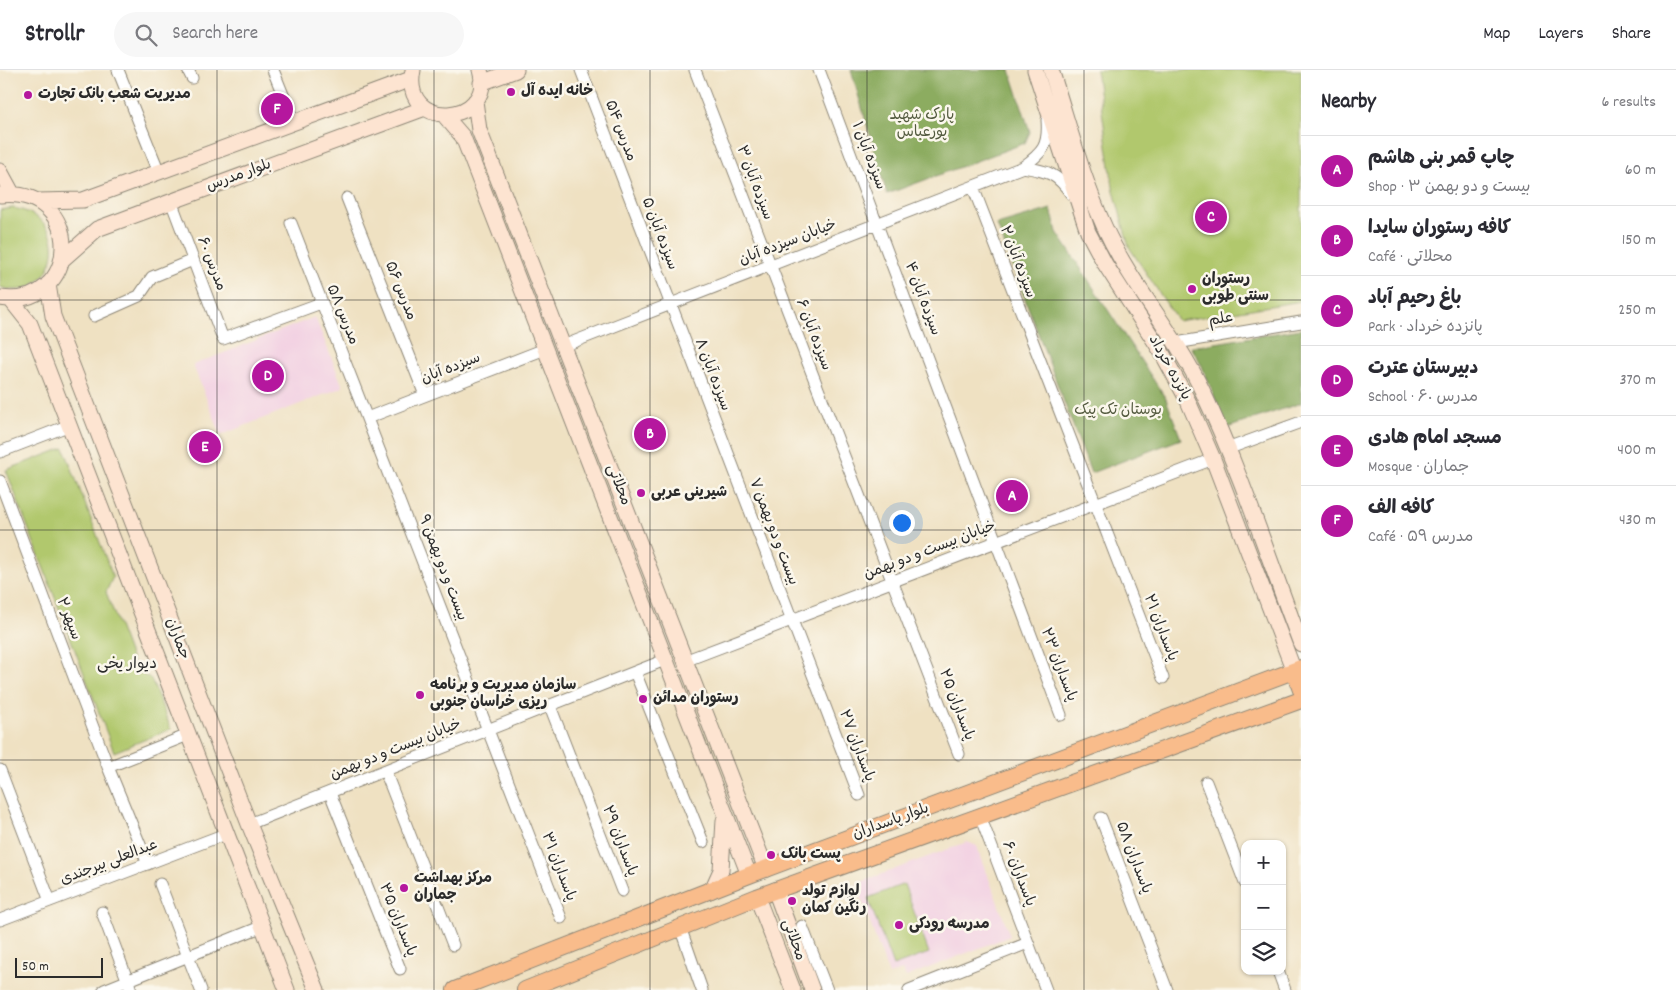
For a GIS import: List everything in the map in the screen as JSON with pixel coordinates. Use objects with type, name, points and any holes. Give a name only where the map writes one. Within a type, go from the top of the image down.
[{"type":"main road","points":[[412,74],[415,95],[425,108],[444,115],[462,112],[475,101],[481,77],[516,70]]},
{"type":"main road","name":"پانزده خرداد","points":[[1035,70],[1076,202],[1088,232],[1105,264],[1174,373],[1213,459],[1297,670]]},
{"type":"main road","name":"پانزده خرداد","points":[[1052,70],[1105,228],[1129,272],[1176,343],[1203,392],[1227,449],[1301,644]]},
{"type":"main road","name":"بلوار مدرس","points":[[38,201],[83,200],[294,122],[412,74]]},
{"type":"main road","name":"محلاتی","points":[[475,101],[479,130],[766,869]]},
{"type":"main road","name":"بلوار مدرس","points":[[62,260],[97,229],[425,108]]},
{"type":"main road","name":"محلاتی","points":[[444,115],[462,137],[749,875]]},
{"type":"main road","points":[[0,172],[6,194],[26,195],[38,201],[57,220],[64,247],[57,273],[48,284],[38,292],[5,299]]},
{"type":"main road","name":"جماران","points":[[48,284],[53,316],[249,824],[316,990]]},
{"type":"main road","name":"جماران","points":[[5,299],[30,324],[288,990]]},
{"type":"main road","points":[[1297,670],[1301,690]]},
{"type":"main road","name":"بلوار پاسداران","points":[[455,990],[749,875],[1297,670]]},
{"type":"main road","name":"بلوار پاسداران","points":[[525,990],[756,896],[1301,700]]},
{"type":"main road","points":[[712,890],[723,856],[724,813]]},
{"type":"main road","points":[[228,833],[249,824]]},
{"type":"main road","points":[[766,869],[775,890]]},
{"type":"main road","points":[[749,875],[756,896]]},
{"type":"main road","name":"محلاتی","points":[[775,890],[812,990]]},
{"type":"main road","name":"محلاتی","points":[[756,896],[793,990]]},
{"type":"street","points":[[118,70],[159,172]]},
{"type":"street","points":[[273,70],[294,122]]},
{"type":"street","name":"مدرس ۵۴","points":[[581,70],[620,174]]},
{"type":"street","name":"سیزده آبان ۳","points":[[695,70],[770,266]]},
{"type":"street","name":"سیزده آبان ۱","points":[[819,70],[878,224]]},
{"type":"street","name":"خیابان سیزده آبان","points":[[563,346],[1023,167],[1039,156],[1048,139],[1047,111]]},
{"type":"street","points":[[1023,167],[1047,171],[1062,180],[1076,202]]},
{"type":"street","name":"سیزده آبان ۵","points":[[620,174],[669,305]]},
{"type":"street","name":"سیزده آبان ۲","points":[[973,187],[1095,504]]},
{"type":"street","name":"مدرس ۵۶","points":[[347,198],[425,395]]},
{"type":"street","name":"مدرس ۶۰","points":[[171,201],[223,338],[321,303]]},
{"type":"street","name":"مدرس ۵۸","points":[[291,223],[367,418]]},
{"type":"street","name":"سیزده آبان ۴","points":[[878,224],[996,542]]},
{"type":"street","points":[[94,316],[139,296],[152,277],[193,260]]},
{"type":"street","name":"سیزده آبان ۶","points":[[770,266],[892,582]]},
{"type":"street","name":"سیزده آبان ۸","points":[[669,305],[727,455]]},
{"type":"street","name":"علم","points":[[1176,343],[1301,322]]},
{"type":"street","name":"سیزده آبان","points":[[367,418],[545,349]]},
{"type":"street","name":"بیست و دو بهمن ۹","points":[[367,418],[526,826]]},
{"type":"street","points":[[1227,449],[1301,422]]},
{"type":"street","points":[[0,452],[70,425]]},
{"type":"street","name":"بیست و دو بهمن ۷","points":[[727,455],[824,707]]},
{"type":"street","name":"خیابان بیست و دو بهمن","points":[[686,660],[1213,459]]},
{"type":"street","name":"سپهر ۲","points":[[0,481],[108,767],[148,864]]},
{"type":"street","name":"پاسداران ۲۱","points":[[1095,504],[1163,678]]},
{"type":"street","name":"پاسداران ۲۳","points":[[996,542],[1060,714]]},
{"type":"street","name":"پاسداران ۲۵","points":[[892,582],[960,754]]},
{"type":"street","name":"خیابان بیست و دو بهمن","points":[[249,824],[665,660]]},
{"type":"street","points":[[635,672],[703,842]]},
{"type":"street","name":"پاسداران ۲۹","points":[[550,706],[622,891]]},
{"type":"street","name":"پاسداران ۲۷","points":[[824,707],[859,796]]},
{"type":"street","points":[[108,767],[188,735]]},
{"type":"street","points":[[0,770],[50,901]]},
{"type":"street","points":[[384,771],[453,945]]},
{"type":"street","points":[[1206,782],[1241,875]]},
{"type":"street","name":"پاسداران ۳۵","points":[[330,793],[400,969]]},
{"type":"street","name":"پاسداران ۶۰","points":[[980,816],[1046,990]]},
{"type":"street","name":"پاسداران ۵۸","points":[[1101,818],[1167,990]]},
{"type":"street","name":"پاسداران ۳۱","points":[[526,826],[562,918]]},
{"type":"street","name":"عبدالعلی بیرجندی","points":[[0,920],[228,833]]},
{"type":"street","points":[[160,884],[201,990]]},
{"type":"street","points":[[102,912],[129,985]]},
{"type":"street","points":[[104,990],[129,985],[188,956],[263,926]]},
{"type":"street","points":[[802,926],[827,990]]},
{"type":"street","points":[[680,927],[702,990]]},
{"type":"street","points":[[909,990],[1028,943]]},
{"type":"street","points":[[1279,975],[1285,990]]},
{"type":"shaded area","points":[[315,317],[343,387],[221,435],[193,365]]},
{"type":"shaded area","name":"مدرسه رودکی","points":[[967,842],[977,846],[1010,936],[906,977],[902,970],[889,975],[856,884]]},
{"type":"green space","name":"پارک شهید پورعباس","points":[[851,70],[1010,70],[1030,132],[1025,143],[887,194]]},
{"type":"green space","points":[[1096,70],[1301,70],[1301,301],[1178,321],[1129,247],[1113,187]]},
{"type":"green space","points":[[13,208],[34,216],[47,228],[53,243],[52,259],[45,274],[34,284],[18,290],[0,287],[0,210]]},
{"type":"green space","name":"بوستان تک پیک","points":[[1051,209],[1057,232],[1166,399],[1181,439],[1091,473],[997,225]]},
{"type":"green space","points":[[1301,329],[1301,403],[1227,428],[1202,366],[1191,347]]},
{"type":"green space","points":[[64,448],[113,577],[106,592],[136,671],[151,679],[171,729],[114,752],[6,470]]},
{"type":"green space","name":"مدرسه رودکی","points":[[904,884],[929,953],[893,966],[868,898]]},
{"type":"place","name":"خانه ایده آل","points":[[511,92]]},
{"type":"place","name":"مدیریت شعب بانک تجارت","points":[[28,95]]},
{"type":"place","name":"کافه الف","points":[[277,109]]},
{"type":"place","name":"باغ رحیم آباد","points":[[1211,217]]},
{"type":"place","name":"رستوران سنتی طوبی","points":[[1192,289]]},
{"type":"place","name":"دبیرستان عترت","points":[[268,376]]},
{"type":"place","name":"کافه رستوران سایدا","points":[[650,434]]},
{"type":"place","name":"مسجد امام هادی","points":[[205,447]]},
{"type":"place","name":"شیرینی عربی","points":[[641,493]]},
{"type":"place","name":"چاپ قمر بنی هاشم","points":[[1012,496]]},
{"type":"place","name":"سازمان مدیریت و برنامه ریزی خراسان جنوبی","points":[[420,695]]},
{"type":"place","name":"رستوران مدائن","points":[[643,699]]},
{"type":"place","name":"پست بانک","points":[[771,855]]},
{"type":"place","name":"مرکز بهداشت جماران","points":[[404,888]]},
{"type":"place","name":"لوازم تولد رنگین کمان","points":[[792,901]]},
{"type":"place","name":"مدرسه رودکی","points":[[899,925]]},
{"type":"district","name":"دیوار یخی","points":[[127,664]]}]
